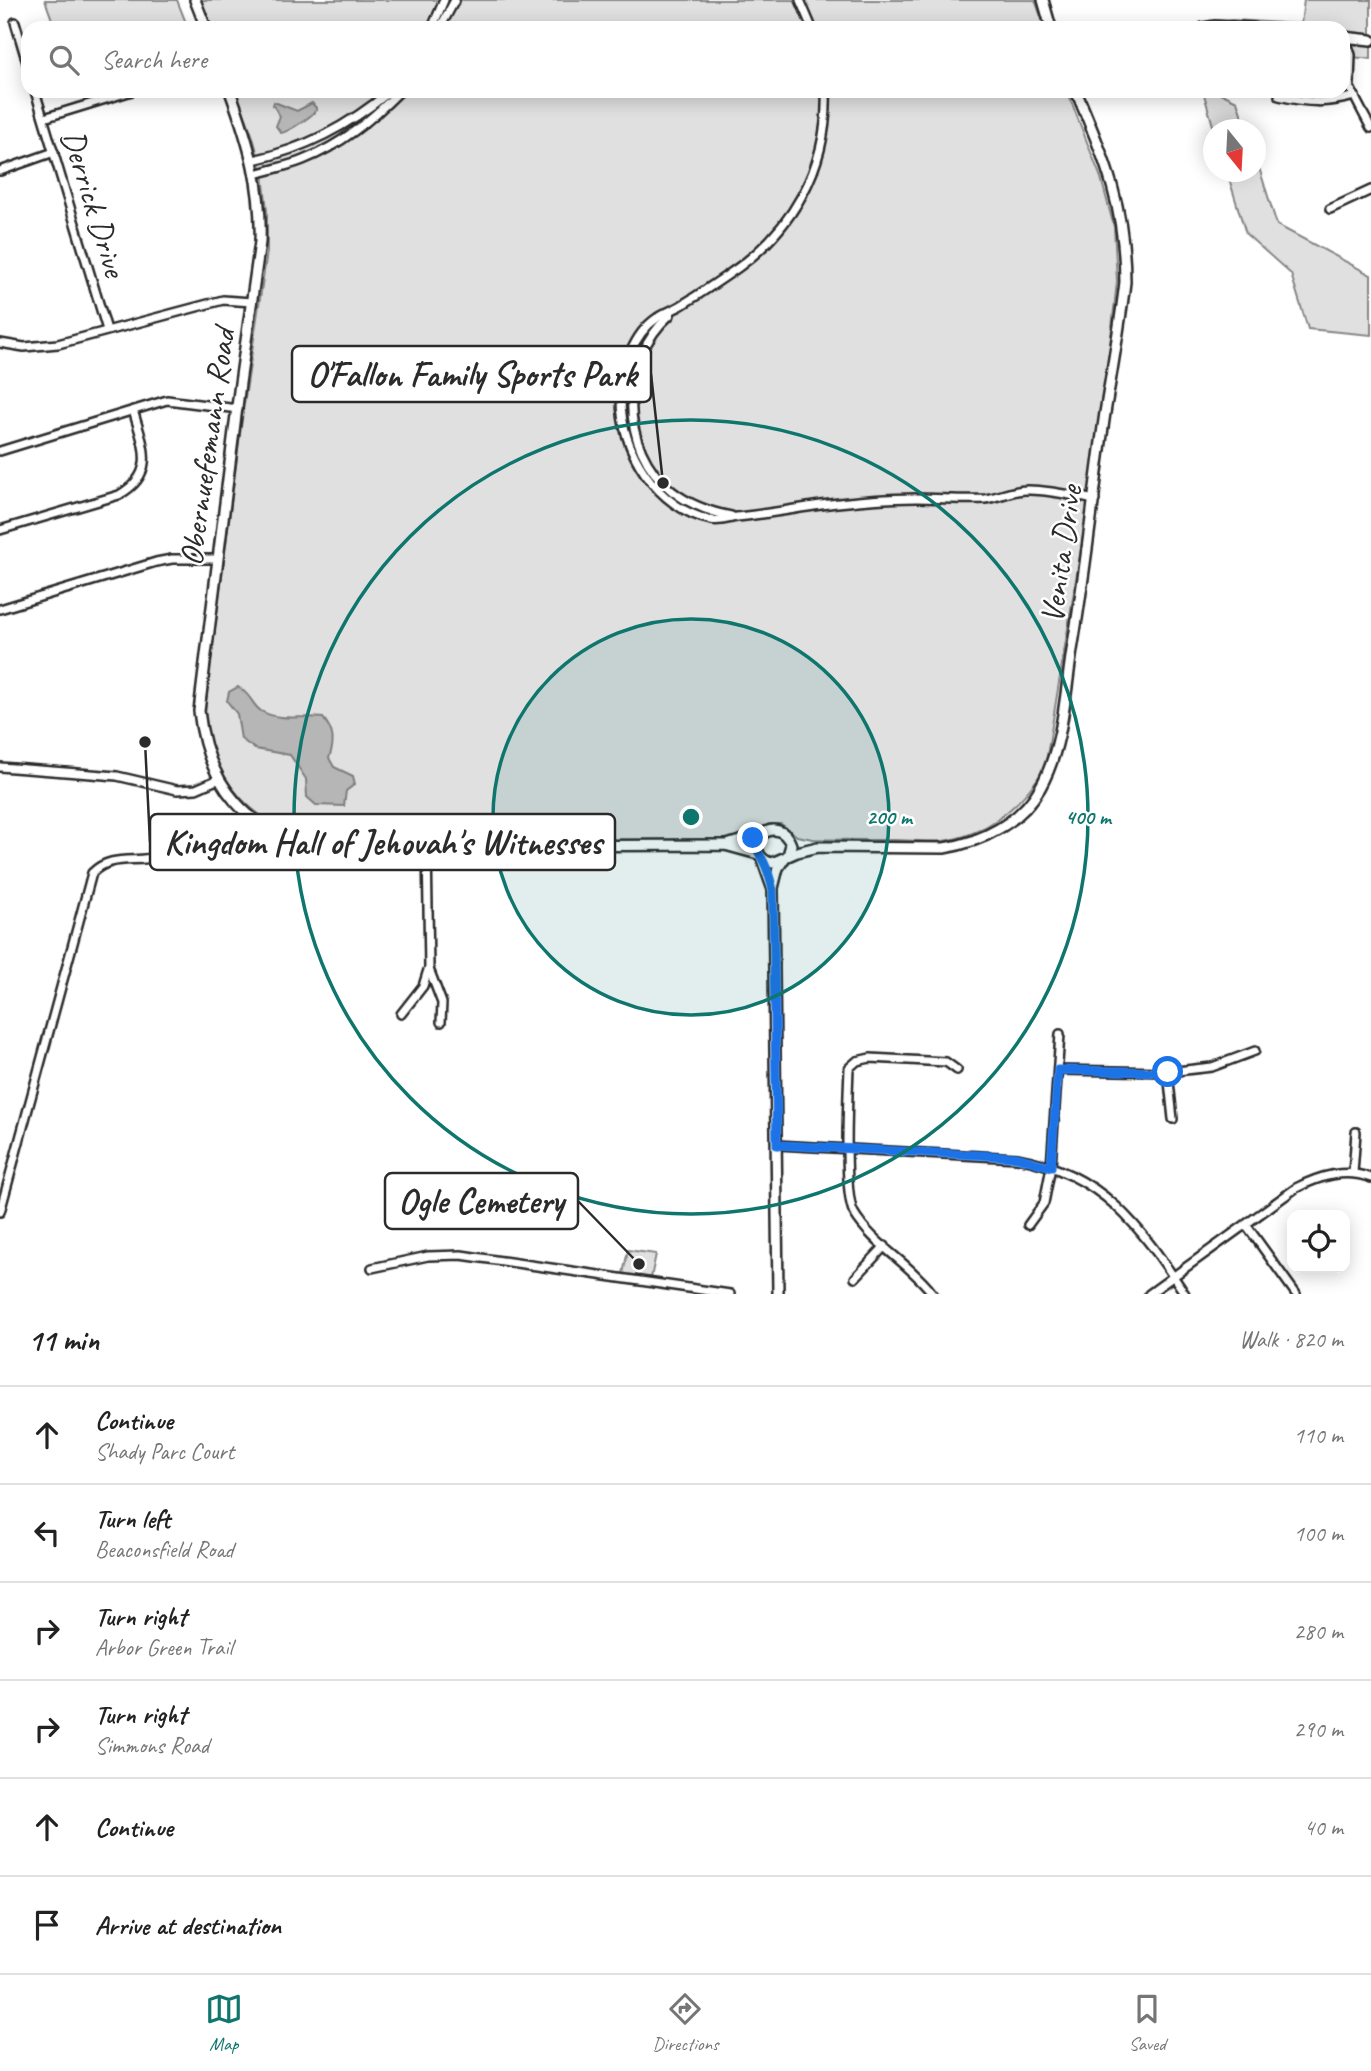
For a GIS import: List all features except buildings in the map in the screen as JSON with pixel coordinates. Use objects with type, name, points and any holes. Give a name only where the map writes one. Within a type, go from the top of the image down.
[{"type":"street","points":[[195,0],[203,21]]},
{"type":"street","points":[[435,21],[444,0]]},
{"type":"street","points":[[444,21],[455,0]]},
{"type":"street","points":[[800,0],[809,21]]},
{"type":"street","points":[[1043,0],[1049,21]]},
{"type":"street","points":[[15,22],[21,42]]},
{"type":"street","points":[[1350,40],[1371,40]]},
{"type":"street","points":[[1350,51],[1350,83],[1371,128]]},
{"type":"street","points":[[1350,97],[1355,96]]},
{"type":"street","name":"Derrick Drive","points":[[37,98],[107,330]]},
{"type":"street","points":[[44,118],[109,98]]},
{"type":"street","name":"Obernuefemann Road","points":[[232,98],[256,174],[260,197],[260,242],[199,711],[201,733],[219,779],[249,817],[294,841],[320,847],[725,845]]},
{"type":"street","points":[[253,160],[282,153],[322,137],[355,118],[381,98]]},
{"type":"street","points":[[256,174],[300,161],[331,147],[368,122],[393,98]]},
{"type":"street","points":[[826,98],[824,130],[816,164],[789,219],[749,260],[656,318],[640,334],[631,353],[621,388],[624,428],[639,465],[665,496],[688,511],[713,520],[866,500],[986,499],[1027,490],[1095,500]]},
{"type":"street","name":"Venita Drive","points":[[789,839],[818,847],[944,848],[962,845],[998,829],[1029,804],[1050,768],[1056,745],[1095,500],[1122,309],[1125,249],[1116,192],[1079,98]]},
{"type":"street","points":[[1289,98],[1314,103],[1347,98]]},
{"type":"street","points":[[0,171],[54,152]]},
{"type":"street","points":[[1330,209],[1371,190]]},
{"type":"street","points":[[0,343],[24,347],[58,344],[223,300],[251,302]]},
{"type":"street","points":[[0,450],[167,400],[238,409]]},
{"type":"street","points":[[0,530],[119,495],[130,489],[139,479],[145,459],[133,410]]},
{"type":"street","points":[[0,609],[164,560],[218,559]]},
{"type":"street","points":[[0,767],[117,776],[177,790],[196,789],[219,779]]},
{"type":"street","points":[[0,1212],[92,873],[106,862],[158,856],[184,844],[214,848],[246,847],[256,841],[266,828]]},
{"type":"street","points":[[725,845],[753,838],[766,831],[778,830],[789,839],[790,845],[786,857],[778,867],[773,890],[778,1294]]},
{"type":"street","points":[[761,834],[756,844],[773,890]]},
{"type":"street","points":[[725,845],[760,856],[772,863],[786,857]]},
{"type":"street","points":[[427,847],[429,969],[442,1003],[440,1022]]},
{"type":"street","name":"Venita Drive","points":[[786,857],[818,847]]},
{"type":"street","points":[[401,1014],[423,986],[429,969]]},
{"type":"street","points":[[1028,1225],[1044,1203],[1051,1167],[1060,1034]]},
{"type":"street","points":[[1058,1070],[1168,1072],[1212,1066],[1255,1051]]},
{"type":"street","points":[[933,1294],[914,1272],[864,1226],[853,1211],[849,1189],[849,1068],[857,1061],[870,1058],[946,1062],[957,1070]]},
{"type":"street","points":[[1168,1072],[1173,1119]]},
{"type":"street","points":[[1353,1172],[1356,1132]]},
{"type":"street","points":[[777,1145],[1017,1157],[1079,1177],[1116,1204],[1137,1227],[1185,1294]]},
{"type":"street","points":[[1149,1294],[1247,1226],[1296,1188],[1310,1181],[1353,1172],[1371,1178]]},
{"type":"street","points":[[1247,1226],[1296,1294]]},
{"type":"street","points":[[855,1278],[885,1246]]},
{"type":"street","points":[[373,1268],[428,1256],[461,1255],[730,1294]]},
{"type":"shaded area","points":[[45,0],[177,0],[185,21],[52,21]]},
{"type":"shaded area","points":[[200,0],[1035,0],[1042,21],[209,21]]},
{"type":"shaded area","points":[[1304,0],[1371,0],[1371,59],[1350,57],[1350,21],[1301,21]]},
{"type":"shaded area","points":[[239,98],[1070,98],[1101,178],[1114,227],[1117,281],[1102,421],[1045,768],[1036,782],[1014,806],[989,825],[960,838],[943,841],[813,839],[797,836],[781,824],[770,824],[751,836],[735,839],[328,841],[279,826],[258,813],[226,779],[215,757],[208,733],[205,707],[243,411],[267,252],[267,210],[263,174]]},
{"type":"shaded area","points":[[1205,98],[1231,98],[1237,101],[1243,119],[1211,119]]},
{"type":"shaded area","points":[[274,102],[297,111],[312,103],[317,109],[311,116],[281,133],[276,126],[280,116],[273,105]]},
{"type":"shaded area","points":[[1230,182],[1264,182],[1277,225],[1371,275],[1371,335],[1308,329],[1291,274],[1246,234]]},
{"type":"shaded area","points":[[238,687],[261,711],[268,714],[323,718],[332,737],[329,758],[334,767],[353,776],[355,784],[346,791],[344,806],[316,805],[307,797],[306,779],[290,755],[255,749],[241,739],[237,714],[227,701],[229,692]]},
{"type":"shaded area","points":[[628,1250],[656,1254],[651,1278],[623,1274]]},
{"type":"place","name":"O'Fallon Family Sports Park","points":[[663,483]]},
{"type":"place","name":"Kingdom Hall of Jehovah's Witnesses","points":[[145,742]]},
{"type":"place","name":"Ogle Cemetery","points":[[639,1264]]},
{"type":"route","points":[[753,838],[761,834],[756,844],[758,854],[766,867],[773,890],[777,1145],[1017,1157],[1051,1167],[1058,1070],[1168,1072]]}]
